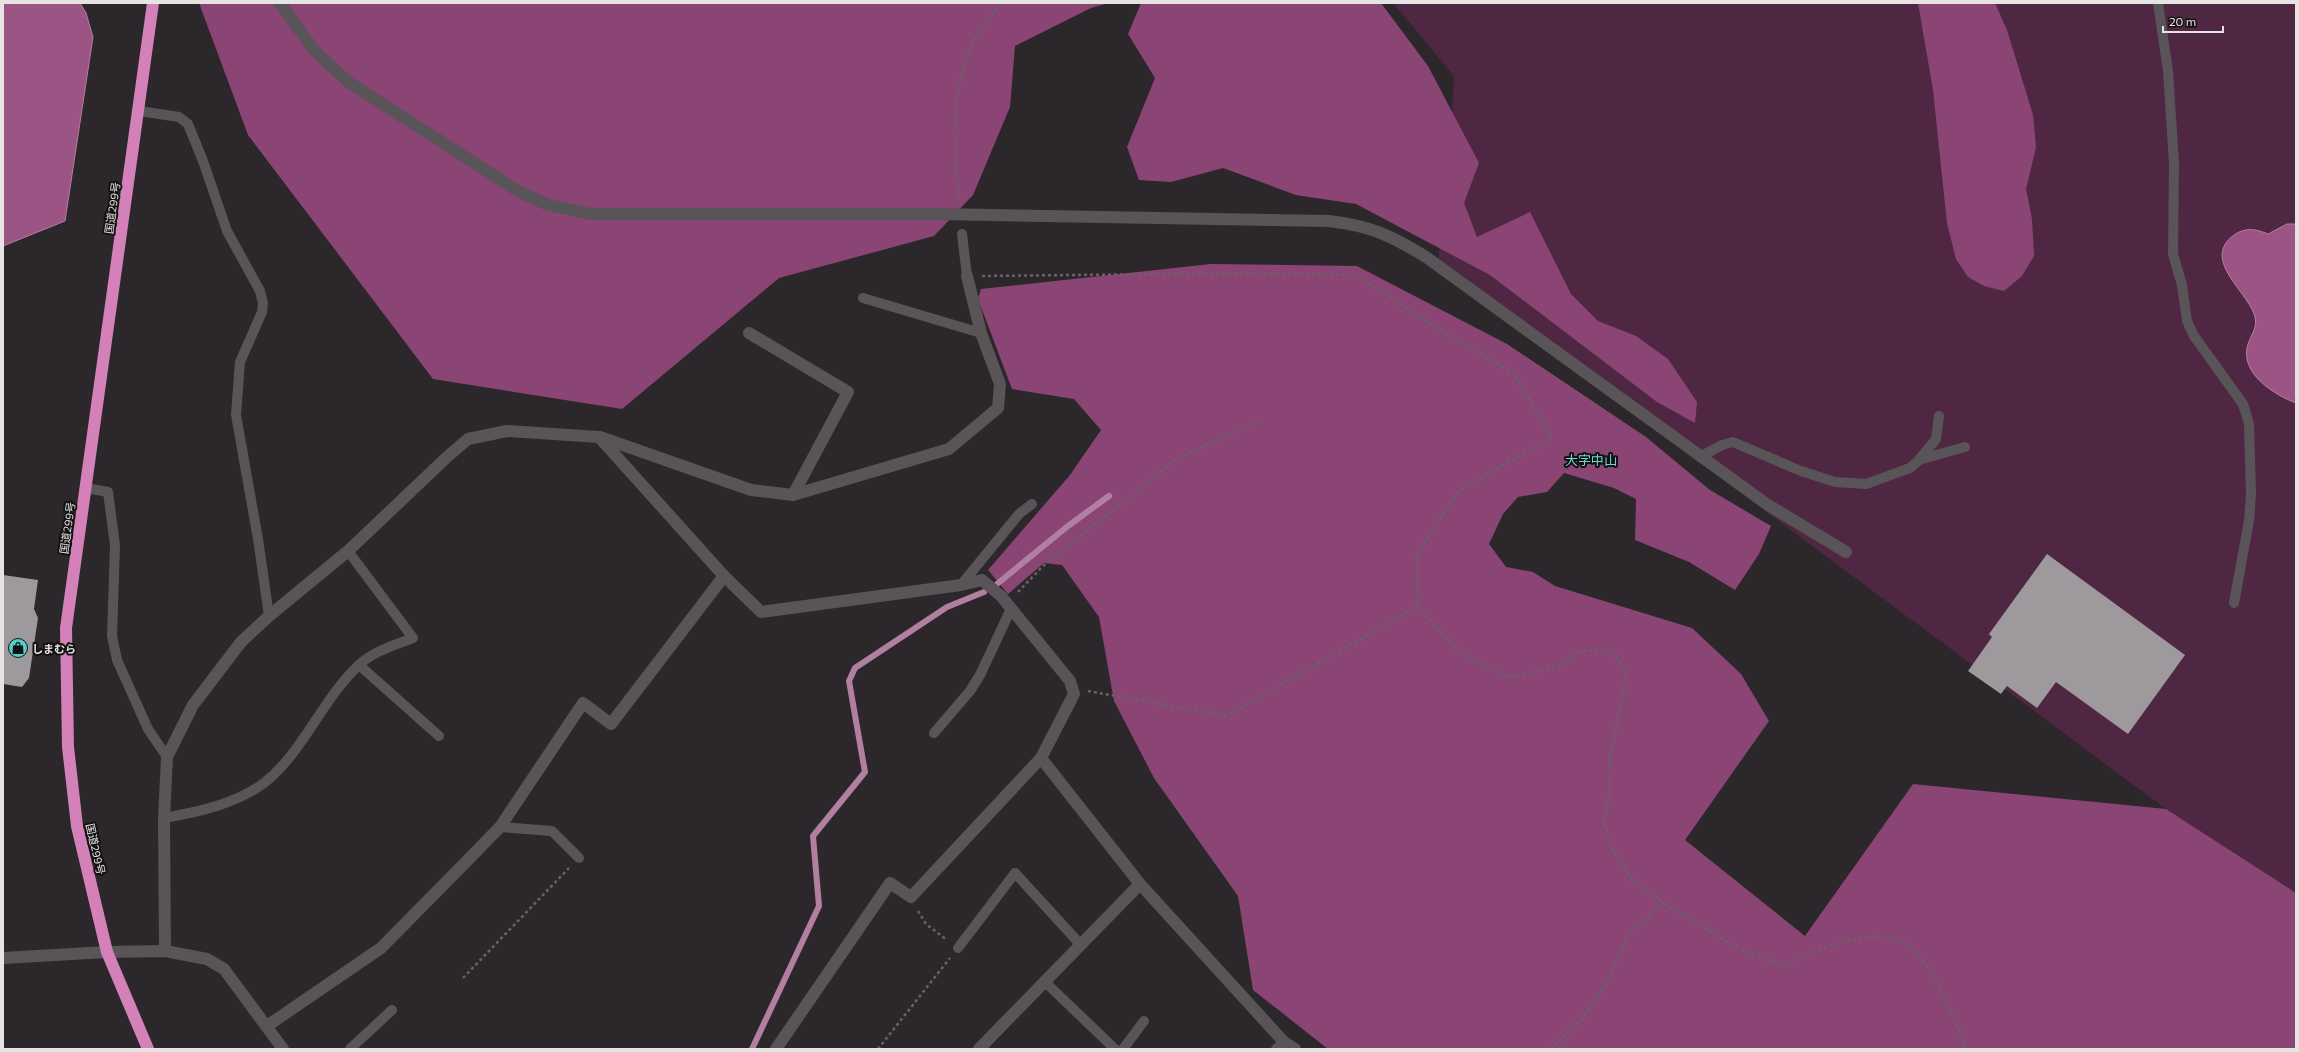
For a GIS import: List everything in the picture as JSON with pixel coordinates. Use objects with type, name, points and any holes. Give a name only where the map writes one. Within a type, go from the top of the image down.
[{"type":"highway","name":"国道299号","points":[[148,1049],[107,952],[77,826],[68,747],[66,628],[153,3]]},
{"type":"street","points":[[280,3],[314,50],[347,81],[518,191],[548,205],[591,214],[937,214],[1328,221],[1359,225],[1394,237],[1426,257],[1768,505],[1846,552]]},
{"type":"street","points":[[166,951],[164,818],[167,757],[193,705],[241,642],[269,616],[348,551],[446,456],[468,439],[507,431],[599,437],[751,490],[793,495],[949,449],[998,408],[1000,384],[981,333],[967,276]]},
{"type":"street","points":[[749,333],[848,392],[793,495]]},
{"type":"street","points":[[599,437],[724,576],[761,612],[961,585],[982,580],[1009,606],[1070,681],[1074,694],[1041,758],[911,897],[890,883],[776,1049]]},
{"type":"street","points":[[267,1026],[381,948],[500,827],[583,703],[611,724],[724,576]]},
{"type":"street","points":[[1041,758],[1140,884],[1280,1046],[1295,1049]]},
{"type":"street","points":[[979,1049],[1140,884]]},
{"type":"street","points":[[3,958],[107,952],[166,951],[207,959],[224,969],[283,1049]]},
{"type":"lane","points":[[2158,3],[2168,71],[2174,164],[2174,254],[2182,285],[2187,321],[2194,336],[2243,404],[2249,424],[2249,521],[2234,603]]},
{"type":"lane","points":[[139,111],[179,118],[188,124],[203,161],[227,231],[260,291],[263,302],[262,312],[240,362],[236,415],[258,539],[269,616]]},
{"type":"lane","points":[[962,234],[967,276]]},
{"type":"lane","points":[[863,298],[981,333]]},
{"type":"lane","points":[[1700,457],[1722,445],[1733,442],[1801,471],[1835,482],[1866,484],[1910,468],[1919,460],[1936,439],[1939,416]]},
{"type":"lane","points":[[1919,460],[1965,447]]},
{"type":"lane","points":[[86,488],[108,492],[116,545],[112,636],[117,660],[148,729],[167,757]]},
{"type":"lane","points":[[961,585],[1019,514],[1032,504]]},
{"type":"lane","points":[[164,818],[196,812],[235,798],[264,783],[285,762],[314,721],[359,665],[374,654],[413,638],[348,551]]},
{"type":"lane","points":[[934,733],[977,681],[1009,606]]},
{"type":"lane","points":[[359,665],[439,736]]},
{"type":"lane","points":[[500,827],[552,831],[579,858]]},
{"type":"lane","points":[[958,948],[1016,874],[1080,944]]},
{"type":"lane","points":[[1044,981],[1115,1049]]},
{"type":"lane","points":[[350,1049],[392,1010]]},
{"type":"lane","points":[[1122,1049],[1144,1021]]},
{"type":"path","points":[[959,204],[954,138],[958,92],[970,48],[1001,3]]},
{"type":"path","points":[[967,276],[1259,273],[1357,275],[1435,327],[1514,373],[1552,438],[1458,491],[1417,555],[1418,606],[1459,652],[1509,677],[1559,666],[1580,651],[1612,650],[1627,673],[1610,757],[1610,789],[1604,823],[1613,851],[1634,882],[1663,902],[1740,949],[1783,966],[1809,952],[1850,939],[1893,938],[1915,950],[1942,993],[1966,1049]]},
{"type":"path","points":[[1009,606],[1043,566],[1178,458],[1259,421]]},
{"type":"path","points":[[1072,688],[1226,716],[1418,606]]},
{"type":"path","points":[[463,978],[579,858]]},
{"type":"path","points":[[878,1049],[958,948],[926,924],[911,897]]},
{"type":"path","points":[[1550,1049],[1583,1018],[1607,982],[1628,935],[1663,902]]},
{"type":"shaded area","points":[[3,3],[80,3],[86,13],[93,37],[65,221],[3,246]]},
{"type":"shaded area","points":[[199,3],[1109,3],[1091,8],[1015,46],[1010,107],[973,195],[934,236],[779,278],[622,409],[433,379],[248,135]]},
{"type":"shaded area","points":[[1141,3],[1381,3],[1428,66],[1479,163],[1464,203],[1477,237],[1530,212],[1571,294],[1598,321],[1636,336],[1668,359],[1697,402],[1695,423],[1657,402],[1490,275],[1356,204],[1296,195],[1223,168],[1171,182],[1139,180],[1127,147],[1155,78],[1128,34]]},
{"type":"shaded area","points":[[1393,3],[2296,3],[2296,893],[2166,809],[1659,432],[1436,271],[1448,195],[1454,76]]},
{"type":"shaded area","points":[[1918,3],[1995,3],[2007,30],[2033,115],[2036,147],[2026,189],[2032,219],[2034,256],[2022,276],[2004,291],[1984,286],[1968,277],[1956,259],[1947,223],[1933,90]]},
{"type":"shaded area","points":[[2287,224],[2296,224],[2296,403],[2279,395],[2262,383],[2250,367],[2247,358],[2247,348],[2254,329],[2256,321],[2255,317],[2251,307],[2224,265],[2222,255],[2225,245],[2238,232],[2251,230],[2268,234]]},
{"type":"shaded area","points":[[1211,264],[1357,266],[1507,344],[1646,437],[1710,490],[1771,526],[1759,554],[1735,590],[1689,562],[1635,540],[1636,499],[1614,488],[1564,473],[1547,492],[1518,497],[1503,514],[1489,544],[1506,567],[1533,572],[1555,586],[1692,628],[1741,674],[1769,721],[1685,840],[1805,936],[1913,784],[2166,809],[2296,893],[2296,1049],[1328,1049],[1253,990],[1238,896],[1154,778],[1114,701],[1099,617],[1062,565],[1044,563],[1008,594],[988,570],[1070,475],[1101,430],[1074,399],[1012,389],[978,299],[981,289]]},
{"type":"building","points":[[2047,554],[2185,655],[2128,734],[2056,682],[2037,708],[2007,686],[2001,694],[1968,671],[1992,637],[1989,634]]},
{"type":"building","name":"しまむら","points":[[3,575],[38,580],[34,609],[38,618],[29,678],[22,687],[3,684]]},
{"type":"waterway","points":[[997,584],[1068,526],[1109,496]]},
{"type":"waterway","points":[[752,1049],[819,906],[813,836],[865,772],[849,681],[855,668],[947,607],[984,592]]},
{"type":"place","name":"しまむら","points":[[18,648]]},
{"type":"district","name":"大字中山","points":[[1591,460]]}]
